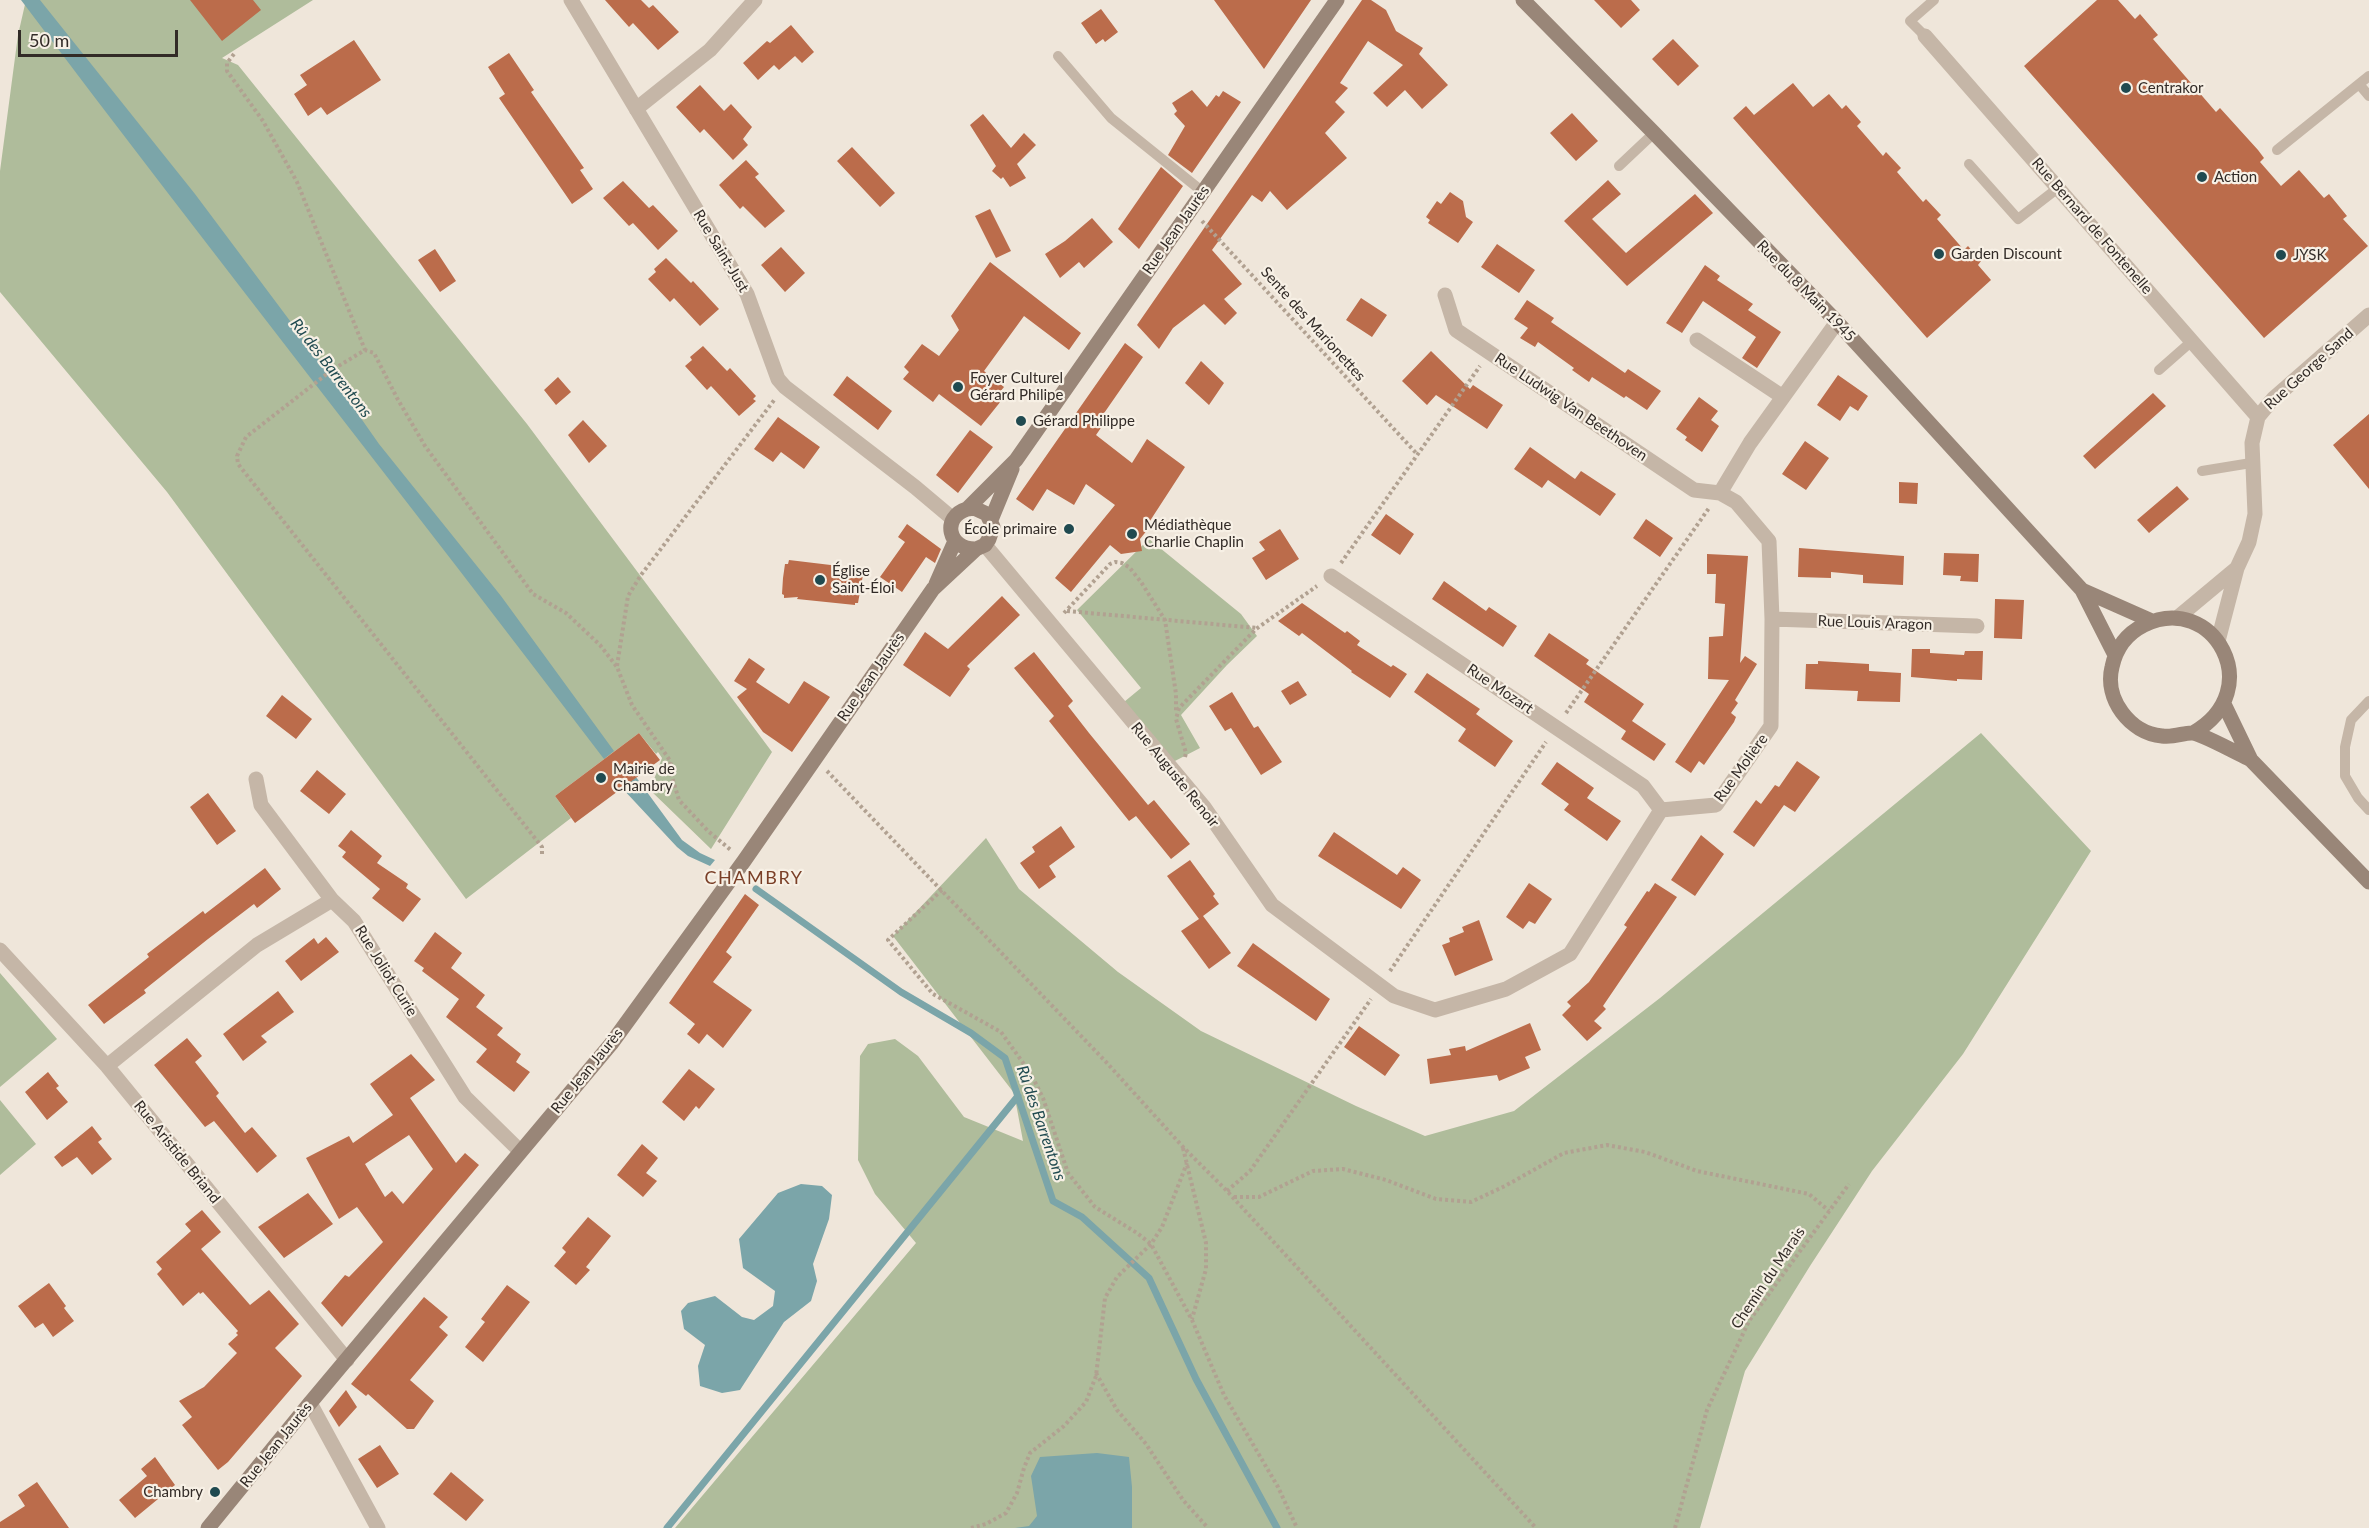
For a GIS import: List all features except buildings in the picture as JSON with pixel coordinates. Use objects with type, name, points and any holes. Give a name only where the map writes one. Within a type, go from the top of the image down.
[{"type":"main road","name":"Rue Jean Jaurès","points":[[1016,460],[1337,0]]},
{"type":"main road","name":"Rue du 8 Main 1945","points":[[1523,0],[1837,322],[2082,590]]},
{"type":"main road","points":[[980,547],[964,548],[955,541],[951,530],[953,519],[1016,460]]},
{"type":"main road","points":[[933,589],[980,547],[992,533],[991,520],[1016,460]]},
{"type":"main road","points":[[967,508],[981,510],[991,520]]},
{"type":"main road","points":[[933,589],[955,541]]},
{"type":"main road","name":"Rue Jean Jaurès","points":[[208,1528],[610,1044],[744,861],[933,589]]},
{"type":"main road","points":[[2082,590],[2152,621]]},
{"type":"main road","points":[[2082,590],[2115,655]]},
{"type":"main road","points":[[2177,618],[2200,626],[2218,641],[2226,655],[2230,671],[2229,688],[2224,704],[2216,716],[2193,733],[2176,737],[2159,736],[2142,730],[2128,720],[2117,706],[2112,690],[2111,672],[2115,655],[2123,640],[2136,629],[2152,621],[2177,618]]},
{"type":"main road","points":[[2224,704],[2252,760],[2369,882]]},
{"type":"main road","points":[[2193,733],[2252,760]]},
{"type":"street","name":"Rue Saint-Just","points":[[571,0],[747,294],[778,379],[785,387],[908,481],[953,519]]},
{"type":"street","points":[[636,109],[710,50],[755,0]]},
{"type":"street","name":"Rue Bernard de Fontenelle","points":[[1925,36],[2258,417]]},
{"type":"street","name":"Rue Ludwig Van Beethoven","points":[[1445,295],[1456,330],[1694,490],[1720,493]]},
{"type":"street","name":"Rue George Sand","points":[[2218,641],[2237,568],[2249,542],[2255,514],[2251,463],[2252,443],[2258,417],[2273,399],[2369,315]]},
{"type":"street","points":[[1720,493],[1750,443],[1837,322]]},
{"type":"street","points":[[1697,340],[1783,398]]},
{"type":"street","name":"Rue Molière","points":[[1661,810],[1716,805],[1771,726],[1772,620],[1769,541],[1736,502],[1720,493]]},
{"type":"street","name":"Rue Auguste Renoir","points":[[980,547],[1052,627],[1204,807],[1272,904],[1380,986]]},
{"type":"street","points":[[2177,618],[2237,568]]},
{"type":"street","name":"Rue Mozart","points":[[1331,576],[1643,786],[1661,810]]},
{"type":"street","name":"Rue Louis Aragon","points":[[1772,620],[1977,626]]},
{"type":"street","name":"Rue Joliot Curie","points":[[256,779],[261,805],[332,900],[354,921],[465,1097],[520,1151]]},
{"type":"street","points":[[1380,986],[1394,996],[1435,1010],[1506,989],[1570,954],[1661,810]]},
{"type":"street","points":[[106,1066],[256,945],[332,900]]},
{"type":"street","name":"Rue Aristide Briand","points":[[0,950],[106,1066],[347,1360]]},
{"type":"street","points":[[310,1403],[378,1528]]},
{"type":"lane","points":[[1925,36],[1910,21],[1934,0]]},
{"type":"lane","points":[[1058,56],[1111,117],[1203,192]]},
{"type":"lane","points":[[2277,150],[2369,76]]},
{"type":"lane","points":[[2359,84],[2369,96]]},
{"type":"lane","points":[[1619,166],[1654,133]]},
{"type":"lane","points":[[1969,164],[2018,219],[2058,188]]},
{"type":"lane","points":[[2159,370],[2192,341]]},
{"type":"lane","points":[[2202,471],[2251,463]]},
{"type":"lane","points":[[2369,701],[2351,720],[2345,747],[2345,776],[2358,798],[2369,810]]},
{"type":"path","points":[[234,54],[227,63],[227,71],[263,121],[297,182],[365,350],[374,353],[425,446],[533,594],[566,613],[600,645],[617,667],[632,705],[671,762],[669,766],[679,800],[708,831],[744,861]]},
{"type":"path","name":"Sente des Marionettes","points":[[1191,209],[1417,454]]},
{"type":"path","points":[[365,350],[332,370],[246,437],[237,456],[238,464],[542,848],[542,854]]},
{"type":"path","points":[[617,667],[628,596],[640,575],[785,387]]},
{"type":"path","points":[[1227,1191],[1250,1171],[1720,493]]},
{"type":"path","points":[[1052,627],[1110,564],[1115,562],[1129,567],[1165,620],[1176,694],[1176,719]]},
{"type":"path","points":[[1066,611],[1257,628]]},
{"type":"path","points":[[815,759],[1107,1063],[1536,1528]]},
{"type":"path","points":[[942,890],[888,940],[933,994],[1001,1032],[1035,1082],[1043,1098],[1068,1173],[1095,1207],[1151,1244],[1192,1320],[1224,1395],[1278,1487],[1297,1528]]},
{"type":"path","points":[[1232,1197],[1259,1197],[1312,1171],[1343,1169],[1386,1180],[1436,1199],[1470,1202],[1505,1186],[1564,1153],[1606,1145],[1645,1152],[1697,1171],[1809,1194],[1829,1211]]},
{"type":"path","points":[[1183,1148],[1206,1243],[1206,1269],[1192,1320]]},
{"type":"path","points":[[971,1528],[986,1524],[1006,1514],[1017,1493],[1023,1468],[1030,1453],[1064,1426],[1086,1402],[1096,1373],[1105,1298],[1117,1277],[1151,1244],[1162,1227],[1187,1163]]},
{"type":"path","name":"Chemin du Marais","points":[[1675,1528],[1707,1410],[1749,1321],[1849,1184]]},
{"type":"path","points":[[1096,1373],[1117,1410],[1146,1444],[1183,1500],[1208,1528]]},
{"type":"green space","points":[[26,0],[313,0],[222,58],[238,65],[527,424],[772,752],[711,849],[650,790],[662,758],[639,733],[555,796],[571,818],[466,899],[167,492],[0,292],[0,171],[18,35]]},
{"type":"green space","points":[[1149,539],[1241,614],[1257,636],[1181,715],[1200,748],[1173,762],[1124,702],[1141,688],[1077,610]]},
{"type":"green space","points":[[1981,733],[2091,851],[1963,1054],[1872,1171],[1745,1371],[1700,1528],[675,1528],[916,1243],[875,1194],[858,1160],[860,1056],[868,1044],[895,1039],[918,1056],[964,1117],[1023,1141],[1014,1093],[893,936],[986,838],[1019,889],[1118,972],[1201,1031],[1356,1106],[1425,1136],[1514,1111],[1660,998]]},
{"type":"green space","points":[[0,973],[57,1039],[0,1087]]},
{"type":"green space","points":[[0,1100],[36,1144],[0,1175]]},
{"type":"water","points":[[21,0],[40,0],[195,194],[332,377],[379,444],[501,596],[614,751],[604,759],[166,190]]},
{"type":"water","points":[[636,777],[682,840],[715,860],[710,866],[688,856],[677,847],[622,788]]},
{"type":"water","points":[[801,1184],[822,1186],[832,1195],[829,1219],[813,1264],[817,1281],[811,1301],[784,1322],[740,1390],[722,1393],[700,1386],[698,1366],[705,1345],[684,1329],[681,1311],[688,1303],[715,1296],[742,1317],[754,1320],[773,1306],[775,1291],[743,1268],[739,1239],[778,1193]]},
{"type":"water","points":[[1097,1453],[1129,1457],[1132,1528],[1015,1528],[1029,1526],[1037,1516],[1031,1476],[1040,1457]]},
{"type":"waterway","name":"Rû des Barrentons","points":[[756,889],[901,992],[971,1033],[1005,1058],[1053,1201],[1082,1217],[1149,1278],[1196,1379],[1277,1528]]},
{"type":"waterway","points":[[667,1528],[1018,1096]]},
{"type":"place","name":"Centrakor","points":[[2126,88]]},
{"type":"place","name":"Action","points":[[2202,177]]},
{"type":"place","name":"Garden Discount","points":[[1939,254]]},
{"type":"place","name":"JYSK","points":[[2281,255]]},
{"type":"place","name":"Foyer Culturel Gérard Philipe","points":[[958,387]]},
{"type":"place","name":"Gérard Philippe","points":[[1021,421]]},
{"type":"place","name":"École primaire","points":[[1069,529]]},
{"type":"place","name":"Médiathèque Charlie Chaplin","points":[[1132,534]]},
{"type":"place","name":"Église Saint-Éloi","points":[[820,580]]},
{"type":"place","name":"Mairie de Chambry","points":[[601,778]]},
{"type":"place","name":"Chambry","points":[[215,1492]]},
{"type":"district","name":"CHAMBRY","points":[[754,878]]}]
